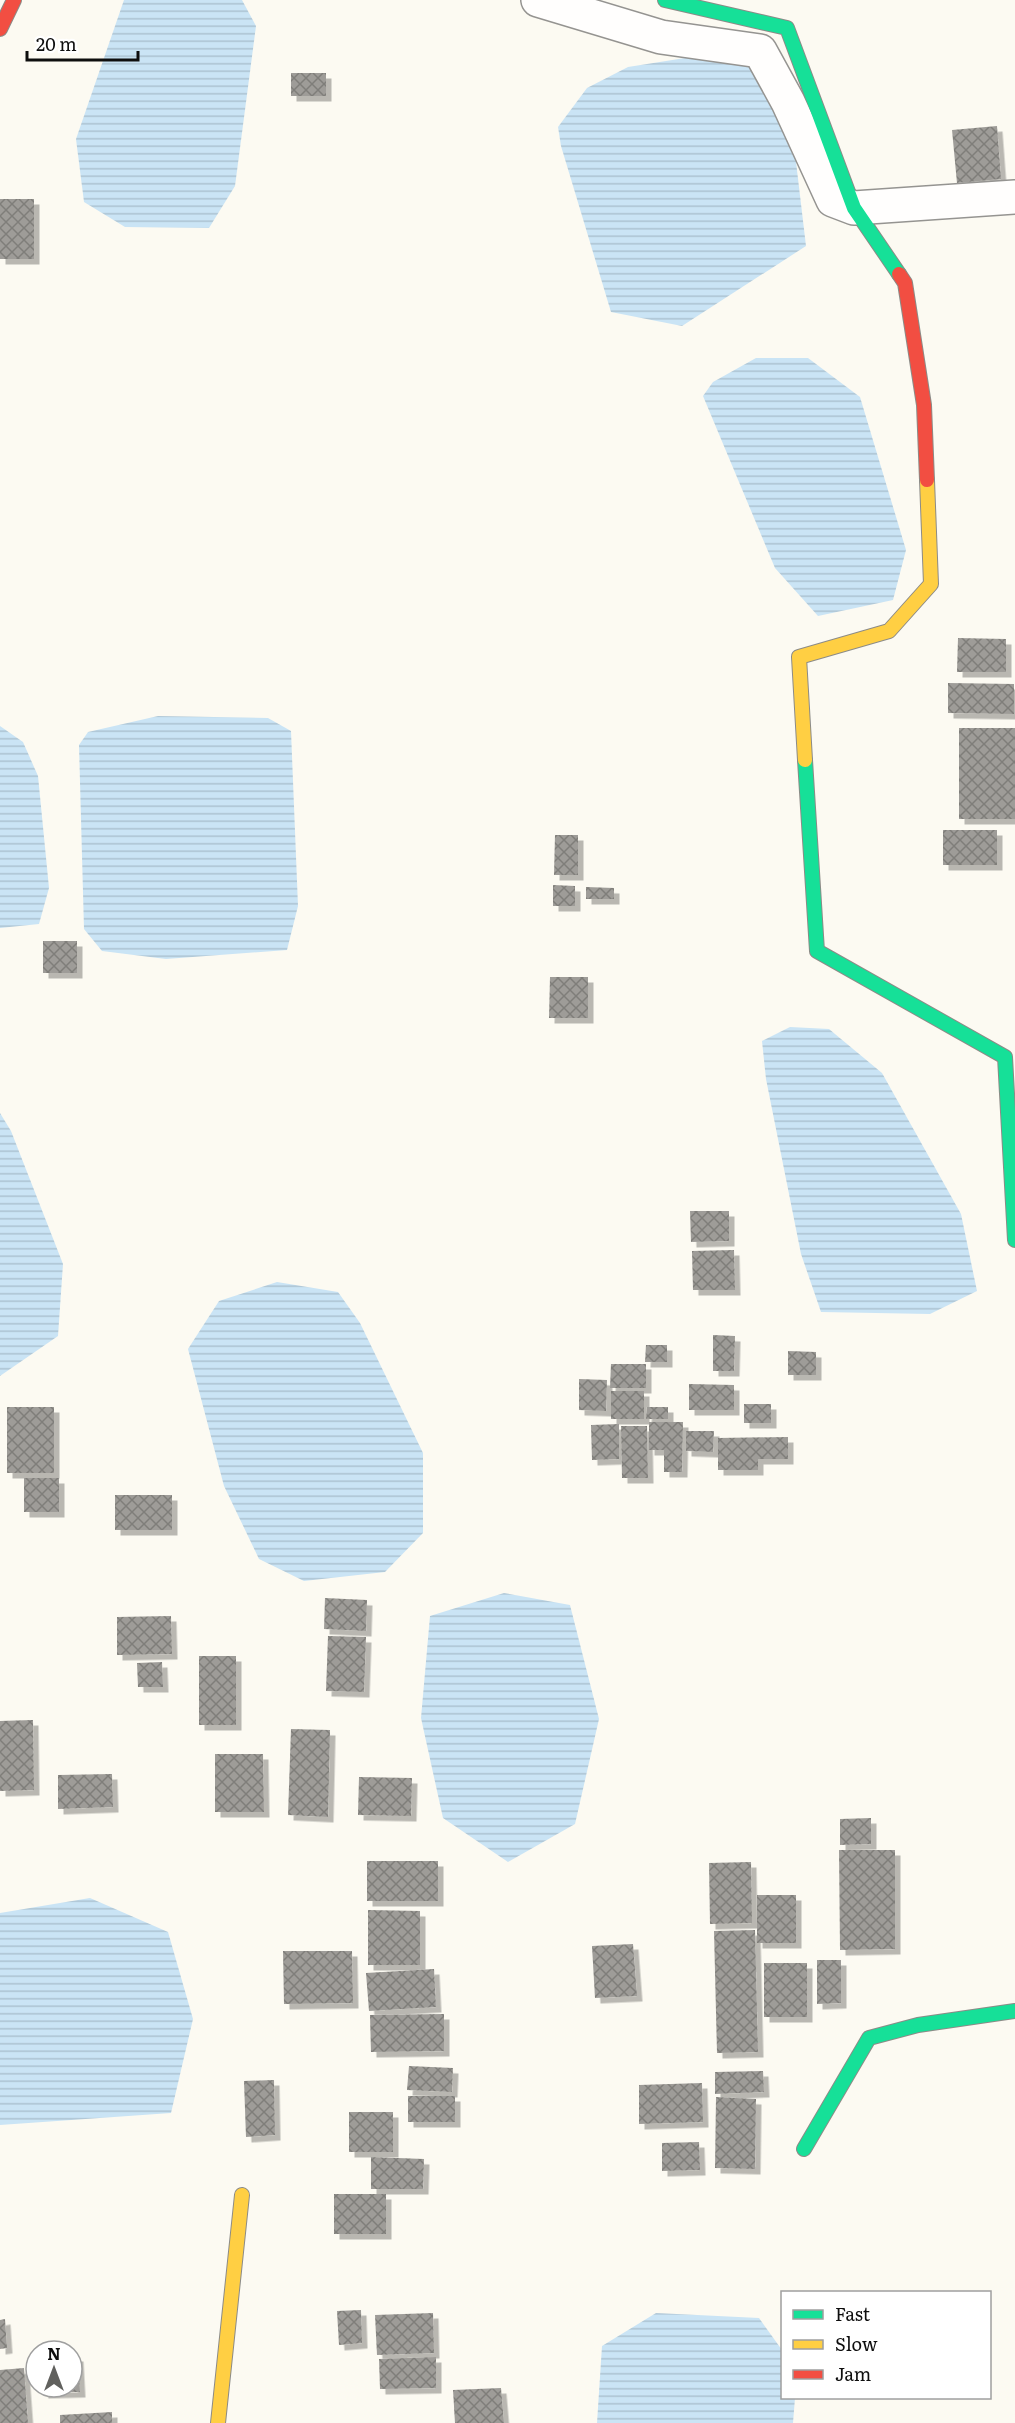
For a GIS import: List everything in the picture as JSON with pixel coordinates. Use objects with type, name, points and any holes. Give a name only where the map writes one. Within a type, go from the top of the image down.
[{"type":"street","points":[[0,29],[14,0]]},
{"type":"street","points":[[538,0],[661,37],[760,51],[788,102],[833,200],[854,208],[1015,197]]},
{"type":"street","points":[[665,0],[787,28],[854,208],[904,283],[924,405],[931,584],[889,631],[799,657],[817,951],[1005,1057],[1015,1240]]},
{"type":"street","points":[[804,2149],[869,2038],[918,2025],[1015,2011]]},
{"type":"street","points":[[218,2423],[242,2195]]},
{"type":"water","points":[[124,0],[242,0],[256,26],[235,186],[209,228],[125,227],[84,202],[76,139]]},
{"type":"water","points":[[723,52],[761,68],[794,145],[806,246],[682,326],[611,312],[561,146],[558,127],[587,88],[628,67]]},
{"type":"water","points":[[756,358],[808,358],[860,397],[906,550],[893,600],[818,616],[775,568],[703,396],[713,382]]},
{"type":"water","points":[[158,716],[268,718],[291,731],[298,906],[287,950],[166,959],[102,951],[84,929],[79,745],[88,732]]},
{"type":"water","points":[[0,726],[23,742],[38,776],[49,888],[39,924],[0,928]]},
{"type":"water","points":[[790,1027],[829,1029],[882,1073],[961,1214],[977,1291],[930,1314],[821,1312],[801,1254],[766,1079],[762,1041]]},
{"type":"water","points":[[0,1113],[11,1131],[63,1264],[58,1336],[0,1376]]},
{"type":"water","points":[[277,1282],[338,1292],[360,1323],[423,1453],[423,1533],[385,1572],[304,1581],[259,1559],[224,1486],[188,1349],[219,1301]]},
{"type":"water","points":[[504,1593],[570,1605],[599,1719],[575,1824],[508,1862],[443,1818],[421,1718],[430,1616]]},
{"type":"water","points":[[90,1898],[168,1932],[193,2019],[171,2113],[0,2125],[0,1913]]},
{"type":"water","points":[[656,2313],[759,2318],[781,2349],[781,2399],[795,2399],[793,2423],[597,2423],[602,2346]]},
{"type":"building","points":[[291,73],[326,73],[326,96],[291,96]]},
{"type":"building","points":[[997,126],[1001,179],[957,183],[952,130]]},
{"type":"building","points":[[0,199],[34,199],[34,259],[0,259]]},
{"type":"building","points":[[958,638],[1006,639],[1006,672],[957,672]]},
{"type":"building","points":[[948,683],[1014,684],[1014,714],[948,713]]},
{"type":"building","points":[[959,728],[1015,728],[1015,819],[959,819]]},
{"type":"building","points":[[943,830],[997,830],[997,865],[943,865]]},
{"type":"building","points":[[555,835],[578,835],[578,875],[554,875]]},
{"type":"building","points":[[553,885],[575,886],[575,906],[553,906]]},
{"type":"building","points":[[586,887],[614,888],[614,899],[586,899]]},
{"type":"building","points":[[43,941],[77,941],[77,973],[43,973]]},
{"type":"building","points":[[550,977],[588,977],[588,1018],[549,1018]]},
{"type":"building","points":[[690,1211],[729,1211],[729,1241],[691,1242]]},
{"type":"building","points":[[734,1250],[735,1290],[693,1290],[692,1251]]},
{"type":"building","points":[[713,1335],[735,1336],[734,1371],[713,1371]]},
{"type":"building","points":[[646,1345],[667,1345],[667,1362],[645,1362]]},
{"type":"building","points":[[788,1351],[816,1352],[816,1375],[788,1375]]},
{"type":"building","points":[[611,1364],[646,1364],[646,1388],[610,1388]]},
{"type":"building","points":[[579,1379],[607,1380],[606,1411],[579,1410]]},
{"type":"building","points":[[689,1384],[734,1385],[734,1410],[689,1410]]},
{"type":"building","points":[[611,1391],[644,1391],[644,1419],[611,1419]]},
{"type":"building","points":[[744,1404],[771,1404],[771,1423],[744,1423]]},
{"type":"building","points":[[7,1407],[54,1407],[54,1473],[7,1473]]},
{"type":"building","points":[[647,1407],[668,1407],[668,1419],[646,1419]]},
{"type":"building","points":[[649,1422],[683,1422],[682,1472],[664,1472],[664,1450],[649,1450]]},
{"type":"building","points":[[619,1424],[619,1459],[592,1460],[591,1425]]},
{"type":"building","points":[[621,1426],[647,1426],[648,1478],[622,1478]]},
{"type":"building","points":[[686,1431],[714,1431],[713,1452],[686,1451]]},
{"type":"building","points":[[788,1437],[788,1459],[758,1459],[758,1470],[718,1470],[718,1438]]},
{"type":"building","points":[[24,1478],[59,1478],[59,1512],[24,1512]]},
{"type":"building","points":[[115,1495],[172,1495],[172,1530],[115,1530]]},
{"type":"building","points":[[325,1598],[367,1600],[366,1631],[324,1629]]},
{"type":"building","points":[[171,1616],[172,1654],[117,1655],[117,1617]]},
{"type":"building","points":[[328,1636],[366,1637],[364,1692],[326,1691]]},
{"type":"building","points":[[199,1656],[236,1656],[236,1725],[199,1725]]},
{"type":"building","points":[[162,1662],[163,1687],[138,1687],[137,1663]]},
{"type":"building","points":[[33,1720],[34,1790],[0,1791],[0,1721]]},
{"type":"building","points":[[291,1729],[330,1730],[328,1817],[288,1815]]},
{"type":"building","points":[[215,1754],[263,1754],[264,1812],[215,1812]]},
{"type":"building","points":[[112,1774],[113,1807],[58,1809],[58,1775]]},
{"type":"building","points":[[359,1777],[412,1778],[411,1816],[358,1815]]},
{"type":"building","points":[[871,1818],[871,1844],[840,1845],[840,1819]]},
{"type":"building","points":[[839,1850],[895,1850],[895,1949],[840,1950]]},
{"type":"building","points":[[367,1861],[438,1861],[438,1901],[367,1901]]},
{"type":"building","points":[[751,1862],[752,1923],[710,1924],[709,1863]]},
{"type":"building","points":[[757,1895],[796,1895],[796,1943],[757,1943]]},
{"type":"building","points":[[368,1910],[420,1911],[420,1965],[368,1965]]},
{"type":"building","points":[[755,1930],[758,2052],[717,2053],[714,1931]]},
{"type":"building","points":[[633,1944],[637,1996],[595,1998],[592,1946]]},
{"type":"building","points":[[283,1951],[352,1951],[353,2003],[284,2004]]},
{"type":"building","points":[[817,1960],[841,1960],[841,2003],[817,2004]]},
{"type":"building","points":[[764,1963],[807,1963],[807,2017],[764,2017]]},
{"type":"building","points":[[434,1969],[436,2007],[369,2011],[366,1973]]},
{"type":"building","points":[[444,2014],[444,2051],[371,2052],[370,2015]]},
{"type":"building","points":[[409,2066],[453,2068],[452,2092],[407,2090]]},
{"type":"building","points":[[763,2071],[764,2092],[715,2094],[715,2072]]},
{"type":"building","points":[[274,2080],[275,2135],[246,2137],[244,2081]]},
{"type":"building","points":[[702,2083],[703,2122],[639,2124],[639,2085]]},
{"type":"building","points":[[408,2096],[455,2096],[455,2122],[408,2122]]},
{"type":"building","points":[[716,2097],[756,2099],[755,2169],[715,2168]]},
{"type":"building","points":[[349,2112],[393,2112],[393,2152],[349,2152]]},
{"type":"building","points":[[699,2142],[700,2170],[662,2171],[662,2143]]},
{"type":"building","points":[[371,2157],[424,2159],[423,2189],[371,2189]]},
{"type":"building","points":[[334,2194],[386,2194],[386,2234],[334,2234]]},
{"type":"building","points":[[361,2310],[362,2343],[339,2345],[337,2311]]},
{"type":"building","points":[[433,2313],[434,2353],[377,2355],[375,2315]]},
{"type":"building","points":[[5,2319],[7,2348],[0,2349],[0,2320]]},
{"type":"building","points":[[436,2357],[436,2388],[380,2389],[379,2359]]},
{"type":"building","points":[[24,2368],[24,2399],[26,2399],[28,2423],[0,2423],[0,2370]]},
{"type":"building","points":[[501,2388],[504,2423],[455,2423],[453,2390]]},
{"type":"building","points":[[112,2412],[112,2423],[60,2423],[60,2415]]},
{"type":"traffic: fast","points":[[665,0],[787,28],[854,208],[899,274]]},
{"type":"traffic: fast","points":[[805,760],[817,951],[1005,1057],[1015,1240]]},
{"type":"traffic: fast","points":[[804,2149],[869,2038],[918,2025],[1015,2011]]},
{"type":"traffic: slow","points":[[805,760],[799,657],[889,631],[931,584],[927,480]]},
{"type":"traffic: slow","points":[[218,2423],[242,2195]]},
{"type":"traffic: jam","points":[[0,29],[14,0]]},
{"type":"traffic: jam","points":[[899,274],[905,283],[924,405],[927,480]]}]
